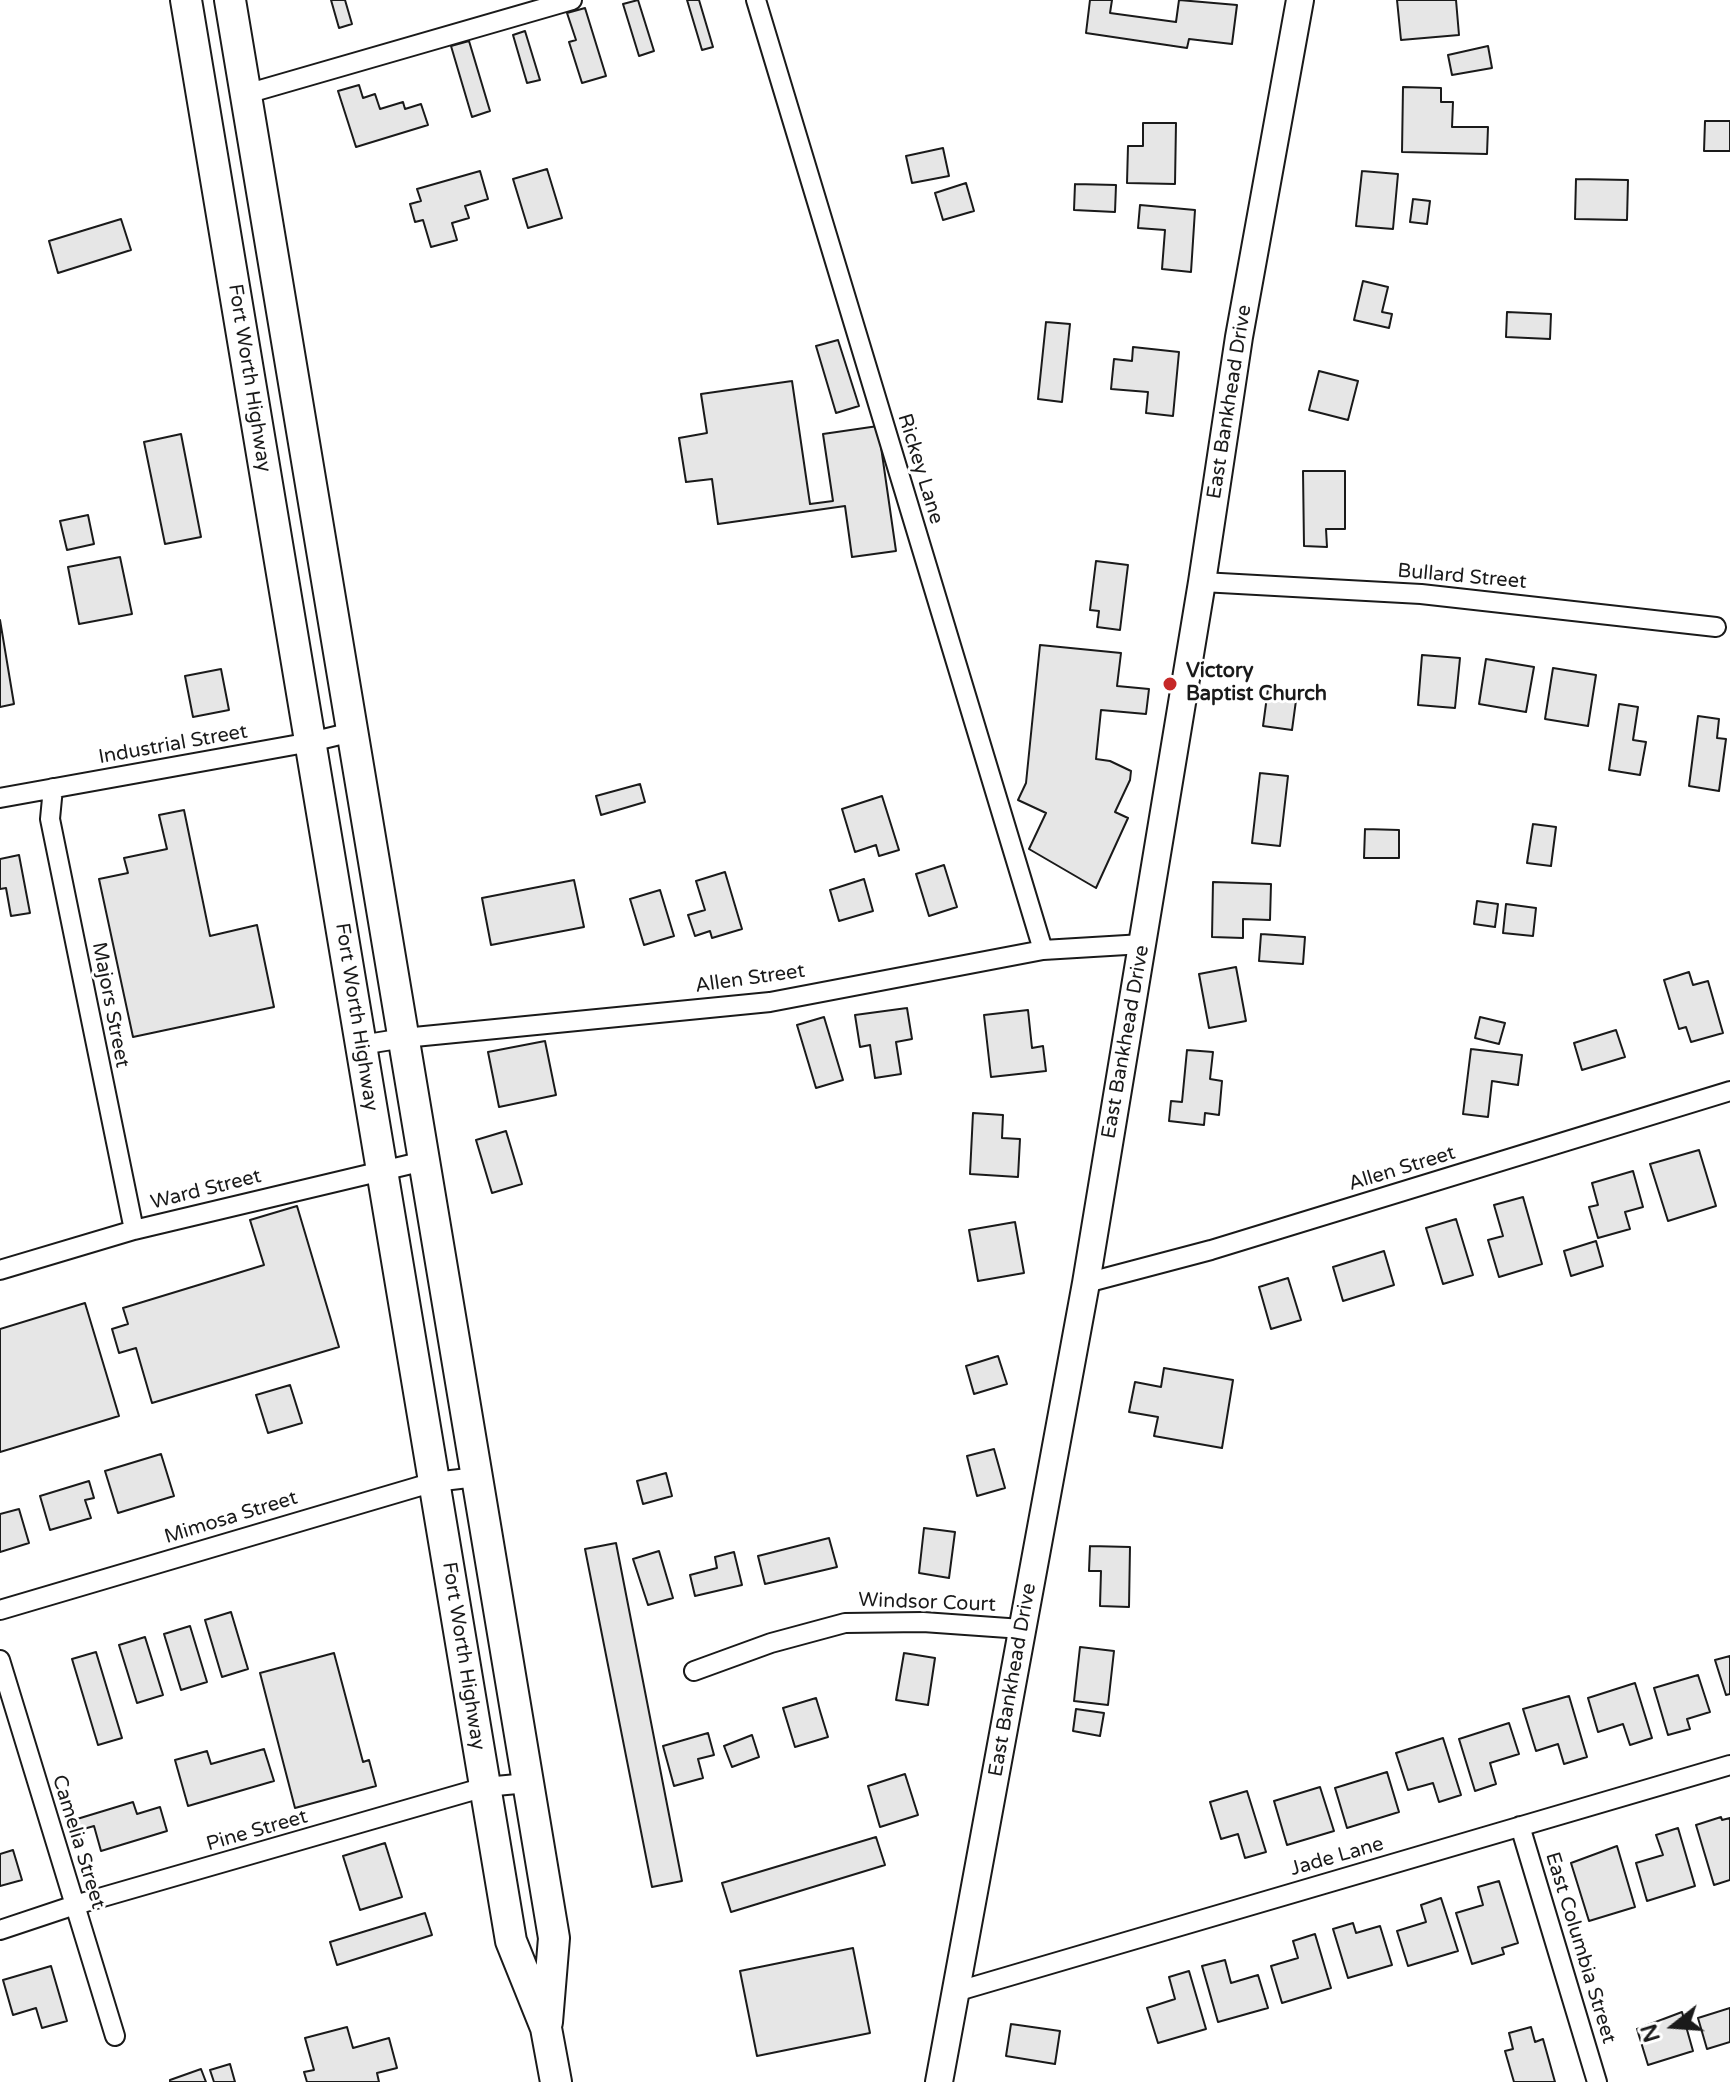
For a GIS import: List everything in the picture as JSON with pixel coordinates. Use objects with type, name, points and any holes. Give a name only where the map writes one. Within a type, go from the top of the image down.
[{"type":"main road","name":"Fort Worth Highway","points":[[186,0],[511,1941],[546,2028],[556,2082]]},
{"type":"main road","name":"Fort Worth Highway","points":[[230,0],[554,1938],[546,2028]]},
{"type":"main road","points":[[227,243],[269,235]]},
{"type":"street","points":[[246,94],[572,0]]},
{"type":"street","name":"Rickey Lane","points":[[756,0],[1043,950]]},
{"type":"street","name":"East Bankhead Drive","points":[[939,2082],[1086,1283],[1202,582],[1239,337],[1300,0]]},
{"type":"street","name":"Bullard Street","points":[[1202,582],[1421,594],[1716,627]]},
{"type":"street","name":"Industrial Street","points":[[0,798],[352,732]]},
{"type":"street","name":"Majors Street","points":[[53,788],[50,819],[134,1230]]},
{"type":"street","name":"Allen Street","points":[[361,1045],[404,1038],[770,1002],[1043,950],[1143,944]]},
{"type":"street","name":"Allen Street","points":[[1086,1283],[1211,1250],[1730,1091]]},
{"type":"street","name":"Ward Street","points":[[0,1270],[134,1230],[424,1161]]},
{"type":"street","name":"Mimosa Street","points":[[0,1610],[434,1482],[477,1477]]},
{"type":"street","name":"Windsor Court","points":[[694,1671],[771,1643],[845,1623],[923,1622],[1022,1629]]},
{"type":"street","name":"Camelia Street","points":[[0,1660],[115,2036]]},
{"type":"street","name":"Jade Lane","points":[[955,1992],[1730,1765]]},
{"type":"street","name":"Pine Street","points":[[0,1930],[75,1905],[485,1787],[528,1783]]},
{"type":"street","name":"East Columbia Street","points":[[1520,1826],[1597,2082]]},
{"type":"building","points":[[331,0],[345,0],[352,24],[339,28]]},
{"type":"building","points":[[638,0],[654,51],[639,56],[623,4]]},
{"type":"building","points":[[687,0],[699,0],[713,47],[702,50]]},
{"type":"building","points":[[1090,0],[1112,0],[1110,13],[1176,22],[1179,0],[1237,5],[1232,44],[1189,39],[1187,48],[1086,33]]},
{"type":"building","points":[[1397,0],[1456,0],[1459,35],[1401,40]]},
{"type":"building","points":[[585,8],[606,76],[582,83],[569,42],[576,40],[567,13]]},
{"type":"building","points":[[525,31],[540,80],[527,83],[513,35]]},
{"type":"building","points":[[469,41],[490,111],[472,117],[451,46]]},
{"type":"building","points":[[1488,46],[1492,68],[1452,75],[1448,55]]},
{"type":"building","points":[[359,85],[363,98],[375,94],[380,109],[403,102],[405,109],[421,104],[428,125],[356,147],[338,91]]},
{"type":"building","points":[[1403,87],[1441,88],[1441,102],[1453,102],[1452,127],[1488,127],[1487,154],[1402,152]]},
{"type":"building","points":[[1705,121],[1730,121],[1730,151],[1704,151]]},
{"type":"building","points":[[1143,123],[1176,123],[1175,184],[1127,183],[1128,146],[1143,146]]},
{"type":"building","points":[[943,148],[949,176],[912,183],[906,156]]},
{"type":"building","points":[[547,169],[562,218],[528,228],[513,179]]},
{"type":"building","points":[[480,171],[488,199],[465,206],[469,218],[452,223],[457,240],[431,247],[423,220],[415,222],[410,204],[421,201],[417,189]]},
{"type":"building","points":[[1362,171],[1398,174],[1393,229],[1356,226]]},
{"type":"building","points":[[1576,179],[1628,180],[1627,220],[1575,219]]},
{"type":"building","points":[[966,183],[974,211],[943,220],[935,193]]},
{"type":"building","points":[[1075,184],[1116,185],[1115,212],[1074,210]]},
{"type":"building","points":[[1413,199],[1430,201],[1427,224],[1410,222]]},
{"type":"building","points":[[1140,205],[1195,210],[1191,272],[1162,269],[1165,230],[1138,228]]},
{"type":"building","points":[[121,219],[131,250],[58,273],[49,241]]},
{"type":"building","points":[[1363,281],[1388,287],[1382,312],[1392,314],[1389,328],[1354,320]]},
{"type":"building","points":[[1507,312],[1551,314],[1550,339],[1506,337]]},
{"type":"building","points":[[1046,322],[1070,324],[1062,402],[1038,399]]},
{"type":"building","points":[[838,340],[859,406],[836,413],[816,346]]},
{"type":"building","points":[[1133,347],[1179,352],[1173,416],[1146,413],[1148,392],[1111,389],[1114,359],[1132,361]]},
{"type":"building","points":[[1319,371],[1358,381],[1348,420],[1309,410]]},
{"type":"building","points":[[792,381],[810,504],[833,501],[823,434],[878,426],[896,551],[852,557],[845,506],[718,524],[712,479],[686,482],[679,438],[707,433],[701,394]]},
{"type":"building","points":[[181,434],[201,537],[165,544],[144,442]]},
{"type":"building","points":[[1303,471],[1345,471],[1345,529],[1326,529],[1327,547],[1304,546]]},
{"type":"building","points":[[88,515],[94,544],[67,550],[60,521]]},
{"type":"building","points":[[120,557],[132,614],[79,624],[68,567]]},
{"type":"building","points":[[1096,561],[1128,565],[1120,630],[1097,627],[1099,611],[1090,610]]},
{"type":"building","points":[[0,620],[14,704],[0,707]]},
{"type":"building","points":[[1040,645],[1121,653],[1117,686],[1149,689],[1146,714],[1101,710],[1096,759],[1110,761],[1131,771],[1115,812],[1128,818],[1096,888],[1029,849],[1046,813],[1018,800],[1026,783]]},
{"type":"building","points":[[1422,655],[1460,658],[1455,708],[1418,705]]},
{"type":"building","points":[[1486,659],[1534,667],[1526,712],[1479,704]]},
{"type":"building","points":[[1553,668],[1596,675],[1588,726],[1545,719]]},
{"type":"building","points":[[221,669],[229,710],[193,717],[185,676]]},
{"type":"building","points":[[1268,689],[1297,693],[1292,730],[1263,726]]},
{"type":"building","points":[[1619,704],[1638,707],[1633,740],[1646,742],[1640,775],[1609,770]]},
{"type":"building","points":[[1698,716],[1719,719],[1717,738],[1726,739],[1719,791],[1689,786]]},
{"type":"building","points":[[1260,773],[1288,776],[1280,846],[1252,843]]},
{"type":"building","points":[[640,784],[645,802],[601,815],[596,796]]},
{"type":"building","points":[[882,796],[899,850],[879,856],[876,845],[855,852],[842,809]]},
{"type":"building","points":[[184,810],[210,936],[257,925],[274,1007],[133,1037],[99,879],[128,873],[124,858],[167,849],[159,815]]},
{"type":"building","points":[[1533,824],[1556,827],[1551,866],[1527,863]]},
{"type":"building","points":[[1365,829],[1399,830],[1399,858],[1364,858]]},
{"type":"building","points":[[19,855],[30,913],[11,916],[6,888],[0,889],[0,859]]},
{"type":"building","points":[[944,865],[957,907],[929,916],[916,874]]},
{"type":"building","points":[[725,872],[742,929],[712,938],[710,931],[695,936],[688,915],[705,910],[696,881]]},
{"type":"building","points":[[864,879],[873,911],[839,921],[830,890]]},
{"type":"building","points":[[574,880],[584,927],[491,945],[482,898]]},
{"type":"building","points":[[1213,882],[1271,884],[1270,920],[1243,919],[1243,938],[1212,937]]},
{"type":"building","points":[[660,890],[674,936],[644,945],[630,899]]},
{"type":"building","points":[[1477,901],[1498,904],[1495,927],[1474,924]]},
{"type":"building","points":[[1506,904],[1536,908],[1533,936],[1503,933]]},
{"type":"building","points":[[1261,934],[1305,937],[1303,964],[1259,961]]},
{"type":"building","points":[[1236,967],[1246,1021],[1209,1028],[1199,974]]},
{"type":"building","points":[[1689,972],[1693,985],[1708,981],[1723,1033],[1691,1042],[1686,1027],[1679,1029],[1664,980]]},
{"type":"building","points":[[907,1008],[912,1039],[896,1042],[901,1074],[875,1078],[870,1045],[860,1047],[855,1015]]},
{"type":"building","points":[[1028,1010],[1032,1048],[1043,1046],[1046,1071],[991,1077],[984,1015]]},
{"type":"building","points":[[824,1017],[843,1080],[816,1088],[797,1025]]},
{"type":"building","points":[[1480,1017],[1505,1023],[1499,1044],[1475,1038]]},
{"type":"building","points":[[1616,1030],[1625,1057],[1582,1070],[1574,1043]]},
{"type":"building","points":[[545,1041],[556,1095],[499,1107],[488,1052]]},
{"type":"building","points":[[1471,1049],[1522,1055],[1518,1085],[1492,1081],[1488,1117],[1463,1114]]},
{"type":"building","points":[[1187,1050],[1213,1052],[1210,1079],[1222,1081],[1219,1115],[1205,1113],[1204,1125],[1169,1121],[1171,1101],[1182,1102]]},
{"type":"building","points":[[973,1113],[1003,1115],[1002,1138],[1020,1139],[1018,1177],[970,1174]]},
{"type":"building","points":[[506,1131],[522,1184],[492,1193],[476,1140]]},
{"type":"building","points":[[1699,1150],[1716,1206],[1668,1221],[1650,1164]]},
{"type":"building","points":[[1633,1171],[1643,1207],[1625,1212],[1630,1229],[1598,1238],[1589,1207],[1598,1205],[1592,1183]]},
{"type":"building","points":[[1523,1197],[1542,1264],[1499,1277],[1488,1240],[1503,1236],[1494,1205]]},
{"type":"building","points":[[297,1206],[339,1347],[152,1403],[136,1348],[119,1353],[112,1329],[128,1324],[123,1308],[264,1265],[250,1220]]},
{"type":"building","points":[[1456,1219],[1473,1275],[1443,1284],[1426,1228]]},
{"type":"building","points":[[1015,1222],[1024,1273],[978,1281],[969,1230]]},
{"type":"building","points":[[1596,1241],[1603,1266],[1571,1276],[1564,1251]]},
{"type":"building","points":[[1384,1251],[1394,1285],[1343,1301],[1333,1267]]},
{"type":"building","points":[[1288,1278],[1301,1320],[1271,1329],[1259,1287]]},
{"type":"building","points":[[85,1303],[119,1416],[0,1452],[0,1329]]},
{"type":"building","points":[[998,1356],[1007,1384],[974,1394],[966,1366]]},
{"type":"building","points":[[1164,1368],[1233,1380],[1222,1448],[1154,1436],[1158,1417],[1129,1412],[1135,1382],[1161,1387]]},
{"type":"building","points":[[290,1385],[302,1423],[268,1433],[256,1395]]},
{"type":"building","points":[[994,1449],[1005,1488],[977,1496],[967,1456]]},
{"type":"building","points":[[161,1454],[174,1496],[118,1513],[105,1471]]},
{"type":"building","points":[[666,1473],[672,1496],[643,1504],[637,1481]]},
{"type":"building","points":[[89,1481],[94,1498],[85,1500],[91,1518],[50,1530],[40,1496]]},
{"type":"building","points":[[19,1509],[29,1543],[0,1552],[0,1514]]},
{"type":"building","points":[[924,1528],[955,1532],[949,1578],[919,1573]]},
{"type":"building","points":[[829,1538],[837,1567],[765,1584],[758,1556]]},
{"type":"building","points":[[616,1543],[682,1881],[652,1887],[585,1549]]},
{"type":"building","points":[[1090,1546],[1130,1547],[1129,1607],[1100,1606],[1101,1571],[1089,1571]]},
{"type":"building","points":[[659,1551],[673,1598],[648,1605],[633,1559]]},
{"type":"building","points":[[734,1552],[742,1585],[695,1596],[690,1575],[717,1568],[715,1557]]},
{"type":"building","points":[[231,1612],[248,1669],[222,1677],[205,1620]]},
{"type":"building","points":[[190,1626],[207,1682],[181,1690],[164,1634]]},
{"type":"building","points":[[145,1637],[163,1695],[137,1703],[119,1645]]},
{"type":"building","points":[[1080,1647],[1114,1651],[1108,1705],[1074,1701]]},
{"type":"building","points":[[96,1652],[122,1738],[98,1745],[72,1659]]},
{"type":"building","points":[[334,1653],[363,1762],[369,1760],[376,1786],[295,1808],[260,1673]]},
{"type":"building","points":[[904,1653],[935,1658],[928,1705],[896,1700]]},
{"type":"building","points":[[1730,1656],[1730,1694],[1726,1695],[1715,1660]]},
{"type":"building","points":[[1698,1675],[1710,1712],[1687,1719],[1690,1729],[1668,1735],[1654,1688]]},
{"type":"building","points":[[1635,1683],[1652,1738],[1630,1745],[1623,1724],[1598,1732],[1588,1698]]},
{"type":"building","points":[[1569,1696],[1587,1757],[1564,1764],[1558,1744],[1536,1751],[1523,1709]]},
{"type":"building","points":[[816,1698],[828,1737],[795,1747],[783,1708]]},
{"type":"building","points":[[1076,1709],[1104,1713],[1100,1736],[1073,1731]]},
{"type":"building","points":[[1509,1723],[1519,1754],[1490,1763],[1496,1784],[1475,1791],[1459,1739]]},
{"type":"building","points":[[708,1733],[714,1755],[698,1759],[703,1778],[674,1786],[663,1746]]},
{"type":"building","points":[[752,1735],[759,1757],[732,1767],[724,1746]]},
{"type":"building","points":[[1443,1738],[1461,1795],[1439,1802],[1433,1783],[1408,1790],[1396,1753]]},
{"type":"building","points":[[264,1749],[274,1781],[188,1806],[175,1760],[207,1751],[211,1764]]},
{"type":"building","points":[[1387,1772],[1399,1812],[1347,1828],[1335,1788]]},
{"type":"building","points":[[905,1774],[918,1815],[880,1827],[868,1786]]},
{"type":"building","points":[[1320,1787],[1334,1831],[1287,1845],[1274,1801]]},
{"type":"building","points":[[1247,1791],[1266,1852],[1245,1858],[1238,1834],[1221,1839],[1210,1802]]},
{"type":"building","points":[[133,1802],[137,1814],[160,1807],[167,1831],[101,1851],[94,1826],[80,1830],[77,1819]]},
{"type":"building","points":[[1721,1817],[1722,1820],[1730,1818],[1730,1880],[1714,1885],[1696,1825]]},
{"type":"building","points":[[1678,1828],[1695,1886],[1647,1901],[1636,1863],[1663,1855],[1656,1835]]},
{"type":"building","points":[[876,1837],[885,1865],[731,1912],[722,1883]]},
{"type":"building","points":[[385,1843],[402,1897],[360,1910],[343,1856]]},
{"type":"building","points":[[1617,1846],[1635,1907],[1589,1921],[1571,1863]]},
{"type":"building","points":[[13,1850],[22,1880],[0,1886],[0,1854]]},
{"type":"building","points":[[1499,1881],[1518,1943],[1502,1948],[1504,1954],[1472,1964],[1456,1913],[1483,1905],[1478,1887]]},
{"type":"building","points":[[1441,1898],[1458,1951],[1408,1966],[1397,1931],[1426,1922],[1421,1905]]},
{"type":"building","points":[[425,1913],[432,1935],[337,1965],[330,1942]]},
{"type":"building","points":[[1353,1923],[1356,1933],[1380,1926],[1392,1965],[1348,1978],[1333,1929]]},
{"type":"building","points":[[1315,1934],[1331,1988],[1282,2003],[1271,1966],[1298,1958],[1293,1941]]},
{"type":"building","points":[[853,1948],[870,2033],[757,2056],[740,1971]]},
{"type":"building","points":[[1225,1960],[1231,1983],[1258,1975],[1268,2008],[1218,2022],[1202,1966]]},
{"type":"building","points":[[51,1966],[67,2021],[42,2028],[36,2008],[13,2015],[3,1980]]},
{"type":"building","points":[[1189,1971],[1206,2029],[1158,2043],[1147,2008],[1175,1999],[1169,1977]]},
{"type":"building","points":[[1730,2008],[1730,2042],[1707,2049],[1698,2018]]},
{"type":"building","points":[[1682,2012],[1693,2051],[1648,2065],[1637,2029]]},
{"type":"building","points":[[1011,2024],[1060,2031],[1055,2064],[1006,2056]]},
{"type":"building","points":[[347,2027],[353,2048],[389,2038],[397,2068],[377,2073],[379,2082],[307,2082],[304,2072],[314,2070],[305,2038]]},
{"type":"building","points":[[1531,2027],[1535,2042],[1543,2039],[1555,2082],[1514,2082],[1505,2051],[1513,2049],[1509,2033]]},
{"type":"building","points":[[230,2064],[235,2082],[214,2082],[210,2070]]},
{"type":"building","points":[[201,2069],[206,2082],[170,2082],[170,2080]]},
{"type":"place","name":"Victory Baptist Church","points":[[1170,684]]}]
